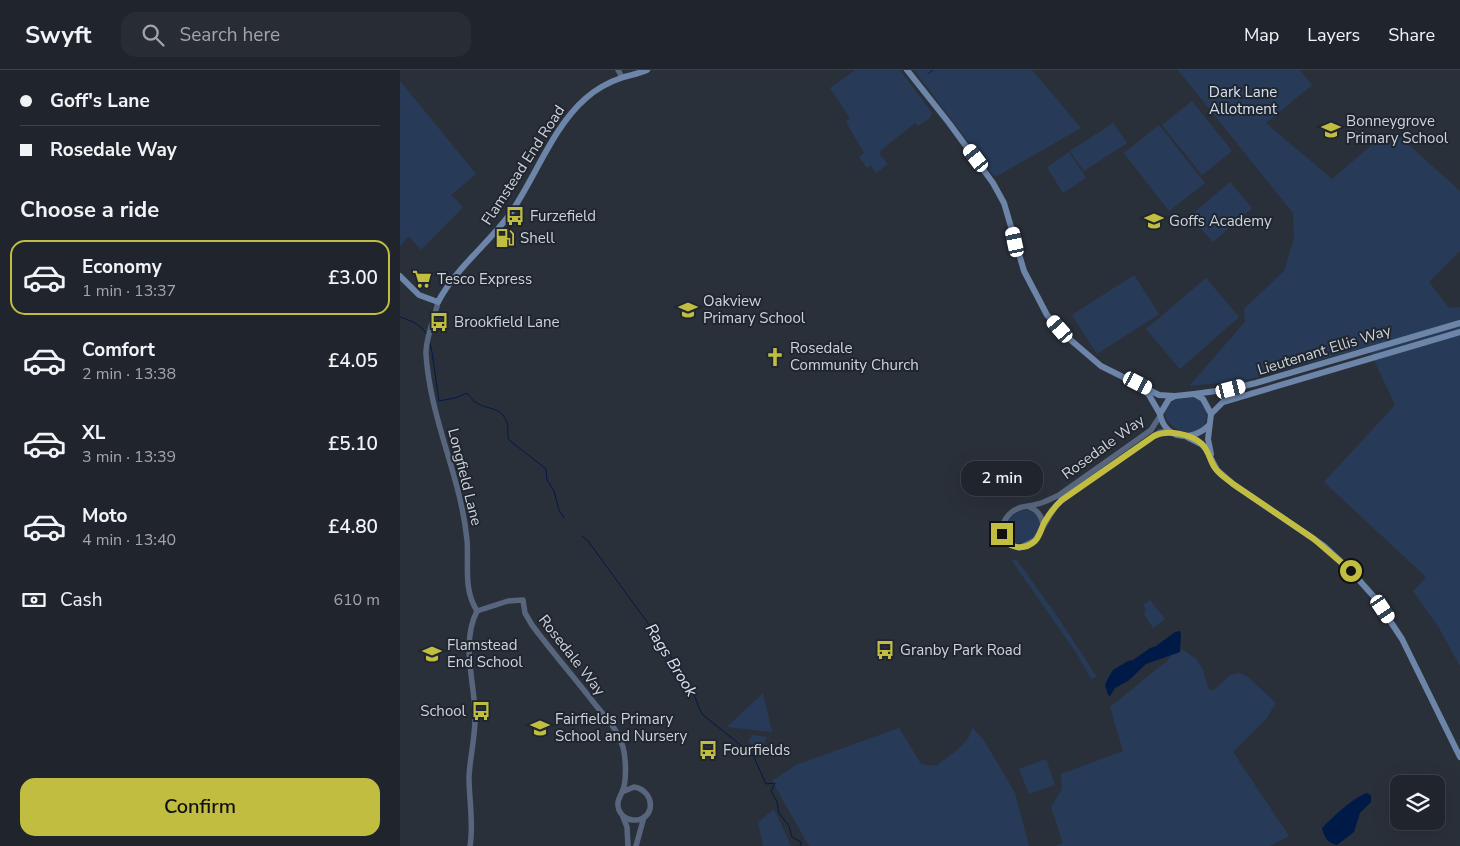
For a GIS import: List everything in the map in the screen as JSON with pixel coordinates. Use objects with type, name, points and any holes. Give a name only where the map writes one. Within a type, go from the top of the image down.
[{"type":"main road","name":"Flamstead End Road","points":[[438,302],[447,286],[512,211],[572,113],[587,97],[622,78],[647,70]]},
{"type":"main road","points":[[907,70],[954,129],[993,183],[1008,214],[1024,271],[1046,315],[1066,336],[1101,366],[1159,395],[1194,394],[1203,399],[1211,414],[1208,439],[1212,461]]},
{"type":"main road","points":[[400,276],[419,295],[438,302]]},
{"type":"main road","name":"Lieutenant Ellis Way","points":[[1194,394],[1231,389],[1256,383],[1460,322]]},
{"type":"main road","name":"Lieutenant Ellis Way","points":[[1211,414],[1224,402],[1460,332]]},
{"type":"main road","points":[[1138,383],[1148,395],[1171,432],[1201,444],[1217,470],[1233,484],[1324,546],[1365,586],[1383,609],[1402,639],[1460,756]]},
{"type":"main road","points":[[1160,415],[1169,400],[1175,396]]},
{"type":"main road","points":[[1187,437],[1202,432],[1209,425]]},
{"type":"street","points":[[618,70],[622,78]]},
{"type":"street","name":"Longfield Lane","points":[[438,302],[426,349],[431,393],[434,410],[464,515],[470,599],[477,611]]},
{"type":"street","name":"Rosedale Way","points":[[1160,415],[1151,430],[1059,495],[1043,503],[1014,511],[1006,518],[1002,530],[1006,543],[1019,548],[1031,543],[1038,536],[1054,507],[1062,500],[1160,432],[1171,432]]},
{"type":"street","points":[[1029,507],[1034,508],[1039,513],[1043,520],[1043,525]]},
{"type":"street","name":"Rosedale Way","points":[[477,611],[508,601],[523,600],[525,613],[532,625],[614,728],[624,752],[624,778],[618,807],[627,827],[628,846]]},
{"type":"street","points":[[470,846],[472,821],[469,778],[475,719],[469,644],[473,618],[477,611]]},
{"type":"street","points":[[624,778],[634,787],[645,791],[650,798],[650,810],[644,817],[636,846]]},
{"type":"street","points":[[622,792],[634,787]]},
{"type":"street","points":[[623,817],[632,820],[644,817]]},
{"type":"green space","points":[[855,70],[900,70],[932,113],[930,118],[918,126],[915,123],[881,150],[880,155],[888,164],[876,173],[871,165],[867,168],[859,157],[864,153],[846,122],[850,118],[830,88]]},
{"type":"green space","points":[[914,70],[1032,70],[1081,128],[999,175],[994,176]]},
{"type":"green space","name":"Dark Lane Allotment","points":[[1178,70],[1300,70],[1312,85],[1266,123],[1332,179],[1381,137],[1390,144],[1399,136],[1460,191],[1460,251],[1429,282],[1449,308],[1460,307],[1460,666],[1439,628],[1413,591],[1426,577],[1324,482],[1395,405],[1368,347],[1242,381],[1189,386],[1245,322],[1244,309],[1284,271],[1294,238],[1293,213]]},
{"type":"green space","points":[[400,81],[476,174],[451,195],[463,207],[421,250],[409,236],[400,246]]},
{"type":"green space","points":[[1192,101],[1232,151],[1202,175],[1162,125]]},
{"type":"green space","points":[[1113,123],[1127,143],[1084,171],[1070,151]]},
{"type":"green space","points":[[1159,125],[1205,183],[1169,211],[1124,153]]},
{"type":"green space","points":[[1069,152],[1086,178],[1063,193],[1047,167]]},
{"type":"green space","points":[[1230,182],[1252,208],[1213,242],[1190,216]]},
{"type":"green space","points":[[1134,275],[1159,314],[1097,354],[1072,315]]},
{"type":"green space","points":[[1206,278],[1239,317],[1180,369],[1146,329]]},
{"type":"green space","points":[[1195,398],[1204,404],[1207,417],[1201,429],[1185,432],[1170,424],[1166,418],[1165,411],[1168,405],[1177,399]]},
{"type":"green space","points":[[1025,510],[1034,513],[1039,518],[1038,531],[1034,537],[1027,541],[1019,543],[1010,542],[1005,532],[1007,522],[1014,514]]},
{"type":"green space","points":[[1016,559],[1055,613],[1097,677],[1091,679],[1077,654],[1012,561]]},
{"type":"green space","points":[[1150,600],[1165,619],[1153,628],[1144,614],[1146,610],[1143,605]]},
{"type":"green space","points":[[1182,649],[1197,660],[1203,670],[1209,690],[1215,689],[1230,675],[1239,673],[1248,677],[1276,703],[1266,719],[1233,752],[1289,836],[1270,846],[1055,846],[1063,843],[1051,807],[1062,789],[1061,774],[1123,751],[1110,707],[1168,660],[1171,655],[1178,653]]},
{"type":"green space","points":[[763,693],[772,732],[727,727]]},
{"type":"green space","points":[[972,727],[985,742],[1015,793],[1029,846],[809,846],[772,781],[796,765],[899,728],[921,764],[936,766],[968,739]]},
{"type":"green space","points":[[752,735],[767,737],[760,749],[748,742]]},
{"type":"green space","points":[[1046,759],[1055,785],[1029,794],[1019,769]]},
{"type":"green space","points":[[774,809],[791,846],[763,846],[758,822]]},
{"type":"shaded area","points":[[1180,631],[1180,652],[1146,664],[1128,681],[1115,688],[1110,696],[1108,695],[1105,685],[1113,670],[1156,646],[1175,632]]},
{"type":"shaded area","points":[[1366,793],[1371,795],[1371,802],[1360,813],[1354,832],[1337,845],[1331,843],[1325,837],[1322,828],[1348,804]]},
{"type":"waterway","points":[[929,73],[933,70]]},
{"type":"waterway","name":"Rags Brook","points":[[400,317],[412,321],[425,331],[427,335]]},
{"type":"waterway","name":"Rags Brook","points":[[430,343],[439,401],[455,398],[467,393],[475,402],[500,412],[507,423],[509,440],[546,469],[547,480],[554,491],[559,510],[564,518]]},
{"type":"waterway","name":"Rags Brook","points":[[582,536],[588,541],[650,626],[681,672],[686,686],[695,697],[703,715],[753,755],[766,784],[775,783],[771,791],[777,802],[779,813],[789,826],[792,837],[801,842],[801,846]]},
{"type":"place","name":"Bonneygrove Primary School","points":[[1331,130]]},
{"type":"place","name":"Furzefield","points":[[515,216]]},
{"type":"place","name":"Goffs Academy","points":[[1154,221]]},
{"type":"place","name":"Shell","points":[[505,238]]},
{"type":"place","name":"Tesco Express","points":[[422,279]]},
{"type":"place","name":"Oakview Primary School","points":[[688,310]]},
{"type":"place","name":"Brookfield Lane","points":[[439,322]]},
{"type":"place","name":"Rosedale Community Church","points":[[775,357]]},
{"type":"place","name":"Granby Park Road","points":[[885,650]]},
{"type":"place","name":"Flamstead End School","points":[[432,654]]},
{"type":"place","name":"School","points":[[481,711]]},
{"type":"place","name":"Fairfields Primary School and Nursery","points":[[540,728]]},
{"type":"place","name":"Fourfields","points":[[708,750]]},
{"type":"route","points":[[1002,534],[1006,543],[1012,546],[1019,548],[1031,543],[1042,530],[1054,507],[1062,500],[1160,432],[1171,432],[1201,444],[1206,449],[1219,473],[1304,531],[1324,546],[1351,571]]}]
